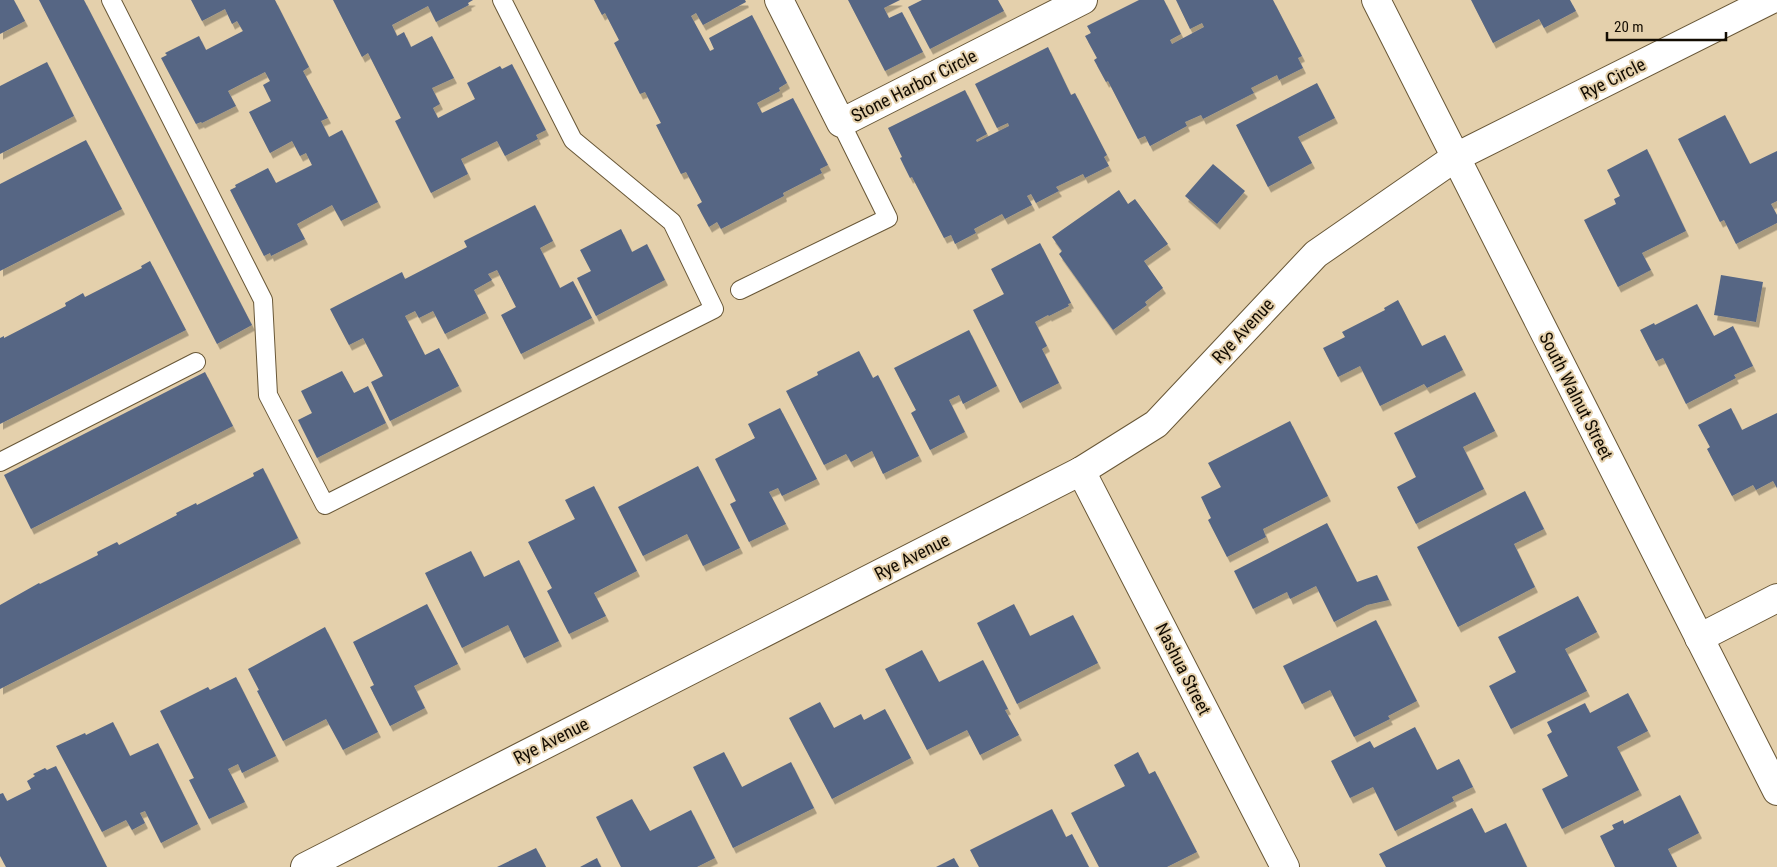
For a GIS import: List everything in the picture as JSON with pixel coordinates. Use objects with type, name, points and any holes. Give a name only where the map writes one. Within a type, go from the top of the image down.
[{"type":"street","name":"Stone Harbor Circle","points":[[779,0],[841,123],[1082,0]]},
{"type":"street","name":"South Walnut Street","points":[[1376,0],[1777,791]]},
{"type":"street","name":"Rye Circle","points":[[1456,157],[1770,0]]},
{"type":"street","name":"Rye Avenue","points":[[305,867],[1081,471],[1156,424],[1316,254],[1456,157]]},
{"type":"street","name":"Nashua Street","points":[[1081,471],[1285,867]]},
{"type":"street","points":[[1699,638],[1777,598]]},
{"type":"lane","points":[[111,0],[263,300],[268,395],[324,505],[714,309],[672,222],[573,140],[502,0]]},
{"type":"lane","points":[[740,290],[888,218],[841,123]]},
{"type":"lane","points":[[0,462],[196,362]]},
{"type":"building","points":[[0,0],[14,0],[25,21],[0,34]]},
{"type":"building","points":[[39,0],[84,0],[252,325],[217,344]]},
{"type":"building","points":[[191,0],[275,0],[309,67],[303,71],[328,118],[321,121],[329,137],[342,130],[378,202],[341,221],[332,205],[297,224],[305,239],[271,256],[270,253],[264,256],[230,190],[236,187],[235,185],[268,168],[276,183],[312,165],[306,153],[300,156],[292,141],[270,153],[249,112],[271,101],[263,85],[270,81],[265,72],[228,91],[236,106],[202,123],[196,124],[161,58],[167,55],[165,53],[199,36],[206,50],[243,31],[237,21],[232,24],[225,9],[202,21]]},
{"type":"building","points":[[333,0],[473,0],[468,3],[469,5],[436,22],[428,6],[392,25],[397,36],[404,32],[411,47],[432,36],[454,78],[432,88],[440,104],[433,108],[438,118],[475,99],[467,83],[500,66],[502,69],[512,64],[546,130],[536,135],[538,139],[505,156],[497,141],[461,159],[468,174],[431,193],[395,121],[401,118],[368,53],[362,57]]},
{"type":"building","points":[[594,0],[745,0],[746,2],[703,25],[696,13],[691,16],[710,51],[714,49],[709,38],[752,15],[787,83],[779,88],[780,91],[757,103],[762,113],[793,98],[828,165],[820,169],[822,173],[783,193],[784,196],[721,229],[717,222],[709,227],[697,205],[702,202],[686,172],[681,174],[656,125],[661,123],[645,92],[640,94],[614,43],[619,40],[605,13],[602,15]]},
{"type":"building","points":[[848,0],[900,0],[884,8],[889,18],[902,12],[923,52],[885,71]]},
{"type":"building","points":[[922,0],[998,0],[1004,11],[930,49],[908,7]]},
{"type":"building","points":[[1139,0],[1164,0],[1181,34],[1170,40],[1172,44],[1204,27],[1202,23],[1190,29],[1176,0],[1273,0],[1302,56],[1298,58],[1303,68],[1279,80],[1277,75],[1251,88],[1254,93],[1203,119],[1201,115],[1185,122],[1187,126],[1150,146],[1145,136],[1138,139],[1108,81],[1106,82],[1094,60],[1097,58],[1085,36],[1091,33],[1087,26]]},
{"type":"building","points":[[1471,0],[1570,0],[1576,11],[1544,28],[1539,19],[1493,43]]},
{"type":"building","points":[[1048,47],[1071,95],[1075,93],[1107,155],[1104,157],[1109,166],[1085,178],[1083,174],[1056,187],[1059,191],[1036,203],[1031,194],[1027,196],[1032,205],[1005,219],[1002,214],[974,229],[976,233],[955,244],[951,235],[944,238],[912,177],[910,178],[888,128],[965,90],[987,134],[976,140],[977,142],[1009,126],[1008,123],[997,128],[975,84]]},
{"type":"building","points":[[47,62],[74,116],[0,154],[0,86]]},
{"type":"building","points":[[1317,83],[1335,118],[1298,137],[1312,163],[1268,187],[1236,125]]},
{"type":"building","points":[[1725,115],[1750,164],[1777,151],[1777,201],[1771,204],[1777,215],[1777,223],[1736,244],[1724,220],[1720,222],[1678,139]]},
{"type":"building","points":[[86,140],[122,209],[0,271],[0,184]]},
{"type":"building","points":[[1647,149],[1686,231],[1642,253],[1651,270],[1618,287],[1584,220],[1616,204],[1614,199],[1620,196],[1607,170]]},
{"type":"building","points":[[1213,164],[1245,191],[1217,224],[1185,196]]},
{"type":"building","points":[[1119,190],[1128,204],[1135,199],[1168,244],[1144,261],[1163,288],[1145,302],[1147,305],[1113,330],[1059,254],[1062,251],[1052,237]]},
{"type":"building","points":[[535,205],[553,241],[540,248],[560,288],[573,281],[592,318],[521,354],[501,315],[516,307],[497,270],[488,274],[492,280],[474,290],[486,313],[445,334],[433,311],[419,318],[415,311],[405,316],[425,355],[439,348],[459,386],[390,421],[371,382],[383,376],[363,338],[349,345],[330,309],[402,272],[405,279],[467,247],[464,241]]},
{"type":"building","points":[[621,229],[632,252],[647,244],[665,280],[596,316],[577,278],[591,271],[580,250]]},
{"type":"building","points":[[1040,243],[1071,303],[1068,304],[1069,306],[1035,322],[1047,346],[1042,349],[1059,383],[1020,403],[973,310],[1004,294],[991,269]]},
{"type":"building","points":[[150,261],[186,330],[0,424],[0,338],[4,336],[4,338],[66,306],[65,303],[83,293],[85,297],[142,268],[141,266]]},
{"type":"building","points":[[1721,275],[1763,282],[1756,322],[1714,315]]},
{"type":"building","points":[[1398,300],[1422,346],[1445,335],[1463,370],[1427,388],[1424,384],[1380,406],[1360,366],[1338,377],[1323,348],[1345,337],[1342,332],[1385,310],[1384,308]]},
{"type":"building","points":[[1697,304],[1714,336],[1733,326],[1753,366],[1734,375],[1736,378],[1686,404],[1663,358],[1656,361],[1640,330],[1654,323],[1655,325]]},
{"type":"building","points":[[969,330],[997,386],[963,404],[959,395],[949,400],[965,432],[930,450],[911,413],[916,410],[894,368]]},
{"type":"building","points":[[859,351],[873,378],[878,375],[919,456],[883,474],[872,451],[851,462],[846,454],[824,465],[786,391],[818,375],[817,372]]},
{"type":"building","points":[[342,371],[354,393],[368,386],[386,423],[317,458],[298,420],[312,413],[301,391]]},
{"type":"building","points":[[205,372],[233,426],[31,529],[4,475]]},
{"type":"building","points":[[1475,392],[1495,431],[1463,447],[1484,489],[1416,524],[1397,487],[1416,477],[1394,433]]},
{"type":"building","points":[[780,408],[817,479],[782,496],[778,488],[769,492],[786,524],[749,542],[730,504],[736,501],[715,459],[755,438],[748,424]]},
{"type":"building","points":[[1731,408],[1742,430],[1777,413],[1777,488],[1773,481],[1756,490],[1753,485],[1732,496],[1707,449],[1710,447],[1698,425]]},
{"type":"building","points":[[1290,421],[1328,496],[1263,529],[1266,537],[1227,557],[1208,520],[1211,518],[1201,497],[1221,487],[1208,463]]},
{"type":"building","points":[[698,466],[740,548],[703,566],[687,534],[643,556],[618,507]]},
{"type":"building","points":[[263,468],[298,538],[0,689],[0,605],[39,583],[98,555],[97,552],[117,542],[119,545],[177,515],[176,513],[196,503],[197,505],[254,476],[253,473]]},
{"type":"building","points":[[594,486],[637,571],[594,593],[606,616],[569,634],[547,591],[552,588],[528,542],[575,519],[565,500]]},
{"type":"building","points":[[1525,491],[1544,529],[1514,544],[1535,587],[1458,627],[1417,547]]},
{"type":"building","points":[[1327,523],[1357,582],[1377,575],[1389,600],[1367,605],[1334,622],[1316,586],[1290,599],[1287,592],[1253,609],[1234,571]]},
{"type":"building","points":[[471,551],[484,577],[519,560],[559,641],[524,658],[508,625],[462,648],[425,573]]},
{"type":"building","points":[[1578,596],[1597,632],[1565,649],[1587,691],[1511,729],[1489,686],[1516,672],[1498,637]]},
{"type":"building","points":[[427,604],[458,664],[414,686],[425,708],[390,726],[370,687],[374,685],[353,642]]},
{"type":"building","points":[[1014,604],[1030,636],[1073,615],[1098,663],[1017,704],[977,623]]},
{"type":"building","points":[[1376,620],[1417,701],[1388,716],[1390,719],[1354,737],[1330,690],[1302,704],[1283,666]]},
{"type":"building","points":[[325,627],[378,732],[343,750],[326,719],[283,741],[257,691],[259,690],[248,669]]},
{"type":"building","points":[[922,650],[939,682],[983,660],[1008,709],[1005,710],[1019,735],[980,755],[967,730],[927,750],[885,669]]},
{"type":"building","points":[[236,677],[276,756],[242,773],[238,764],[228,769],[245,802],[209,819],[189,780],[194,778],[160,711],[208,687],[210,690]]},
{"type":"building","points":[[1628,693],[1648,731],[1617,747],[1639,790],[1562,829],[1542,789],[1568,776],[1547,735],[1552,732],[1547,722],[1585,703],[1590,713]]},
{"type":"building","points":[[820,702],[834,728],[861,714],[864,720],[885,709],[911,758],[832,799],[789,718]]},
{"type":"building","points":[[113,722],[130,756],[158,743],[198,824],[161,843],[145,811],[140,813],[145,823],[132,830],[126,820],[102,832],[56,746],[85,733],[86,735]]},
{"type":"building","points":[[1415,727],[1437,770],[1459,759],[1473,787],[1452,797],[1454,801],[1395,831],[1373,787],[1350,798],[1331,761],[1370,741],[1374,748]]},
{"type":"building","points":[[724,752],[742,787],[791,762],[814,808],[733,848],[693,767]]},
{"type":"building","points":[[1138,752],[1149,774],[1155,771],[1197,852],[1167,867],[1099,867],[1071,813],[1125,786],[1114,765]]},
{"type":"building","points":[[56,766],[107,867],[6,867],[0,856],[0,794],[3,793],[7,801],[31,789],[27,781],[35,776],[33,774],[45,768],[47,770]]},
{"type":"building","points":[[1680,795],[1699,833],[1668,849],[1677,867],[1615,867],[1600,836],[1614,829],[1612,825],[1623,820],[1624,824]]},
{"type":"building","points":[[632,799],[650,831],[691,810],[715,858],[697,867],[621,867],[596,817]]},
{"type":"building","points":[[1472,808],[1485,833],[1506,823],[1527,867],[1386,867],[1379,854]]},
{"type":"building","points":[[1052,809],[1066,837],[1072,834],[1089,867],[979,867],[970,850]]},
{"type":"building","points":[[536,848],[546,867],[497,867]]},
{"type":"building","points":[[597,858],[601,867],[580,867]]},
{"type":"building","points":[[954,858],[959,867],[936,867]]}]
